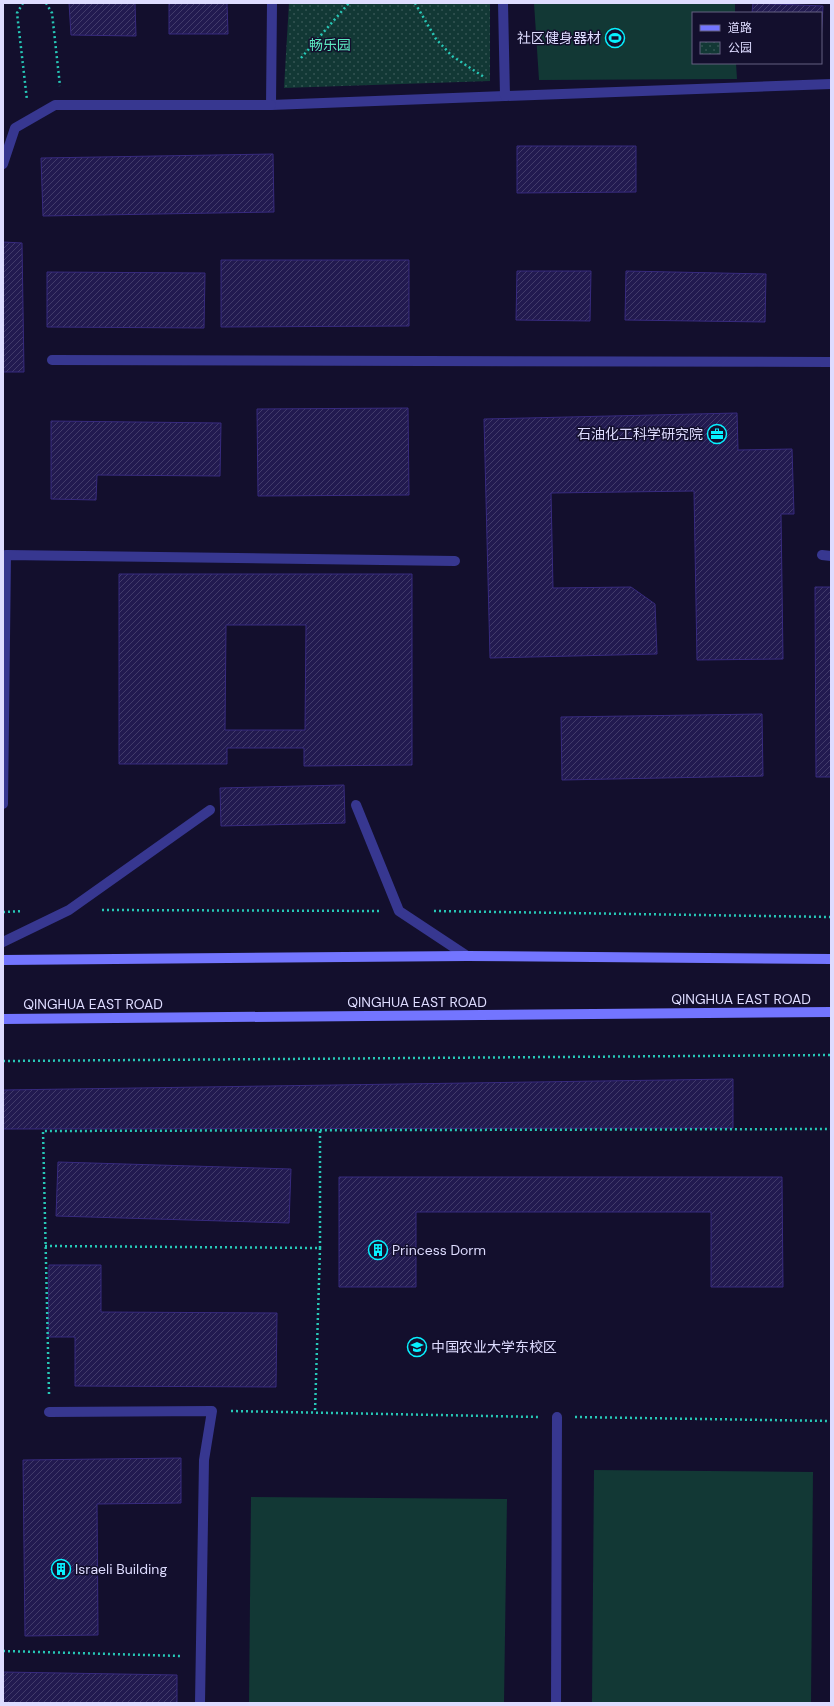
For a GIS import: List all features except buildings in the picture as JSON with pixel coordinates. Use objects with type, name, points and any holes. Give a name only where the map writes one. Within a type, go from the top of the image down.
[{"type":"main road","points":[[3,960],[467,956],[831,959]]},
{"type":"main road","name":"QINGHUA EAST ROAD","points":[[3,1019],[831,1012]]},
{"type":"street","points":[[271,105],[272,3]]},
{"type":"street","points":[[503,3],[505,96]]},
{"type":"street","points":[[3,164],[15,128],[55,105],[271,105],[831,84]]},
{"type":"street","points":[[52,360],[831,362]]},
{"type":"street","points":[[3,804],[6,555],[455,561]]},
{"type":"street","points":[[356,805],[399,911],[467,956]]},
{"type":"street","points":[[3,942],[69,910],[210,810]]},
{"type":"street","points":[[49,1412],[212,1411],[204,1460],[200,1703]]},
{"type":"street","points":[[556,1703],[557,1417]]},
{"type":"path","points":[[23,3],[17,13],[29,120]]},
{"type":"path","points":[[46,3],[52,13],[60,87]]},
{"type":"path","points":[[301,58],[350,3]]},
{"type":"path","points":[[415,3],[436,39],[452,56],[490,81]]},
{"type":"path","points":[[3,1061],[831,1055]]},
{"type":"path","points":[[49,1412],[43,1131],[831,1129]]},
{"type":"path","points":[[315,1413],[320,1248],[320,1130]]},
{"type":"path","points":[[45,1246],[320,1248]]},
{"type":"path","points":[[212,1411],[831,1422]]},
{"type":"path","points":[[3,1651],[201,1657]]},
{"type":"green space","name":"畅乐园","points":[[289,3],[490,3],[490,81],[284,88]]},
{"type":"green space","name":"社区健身器材","points":[[534,3],[735,3],[735,12],[692,12],[692,64],[736,64],[737,79],[539,80]]},
{"type":"green space","points":[[594,1470],[813,1472],[811,1703],[592,1703]]},
{"type":"green space","points":[[251,1497],[507,1499],[504,1703],[249,1703]]},
{"type":"place","name":"社区健身器材","points":[[615,38]]},
{"type":"place","name":"石油化工科学研究院","points":[[717,434]]},
{"type":"place","name":"Princess Dorm","points":[[378,1250]]},
{"type":"place","name":"中国农业大学东校区","points":[[417,1347]]},
{"type":"place","name":"Israeli Building","points":[[61,1569]]}]
